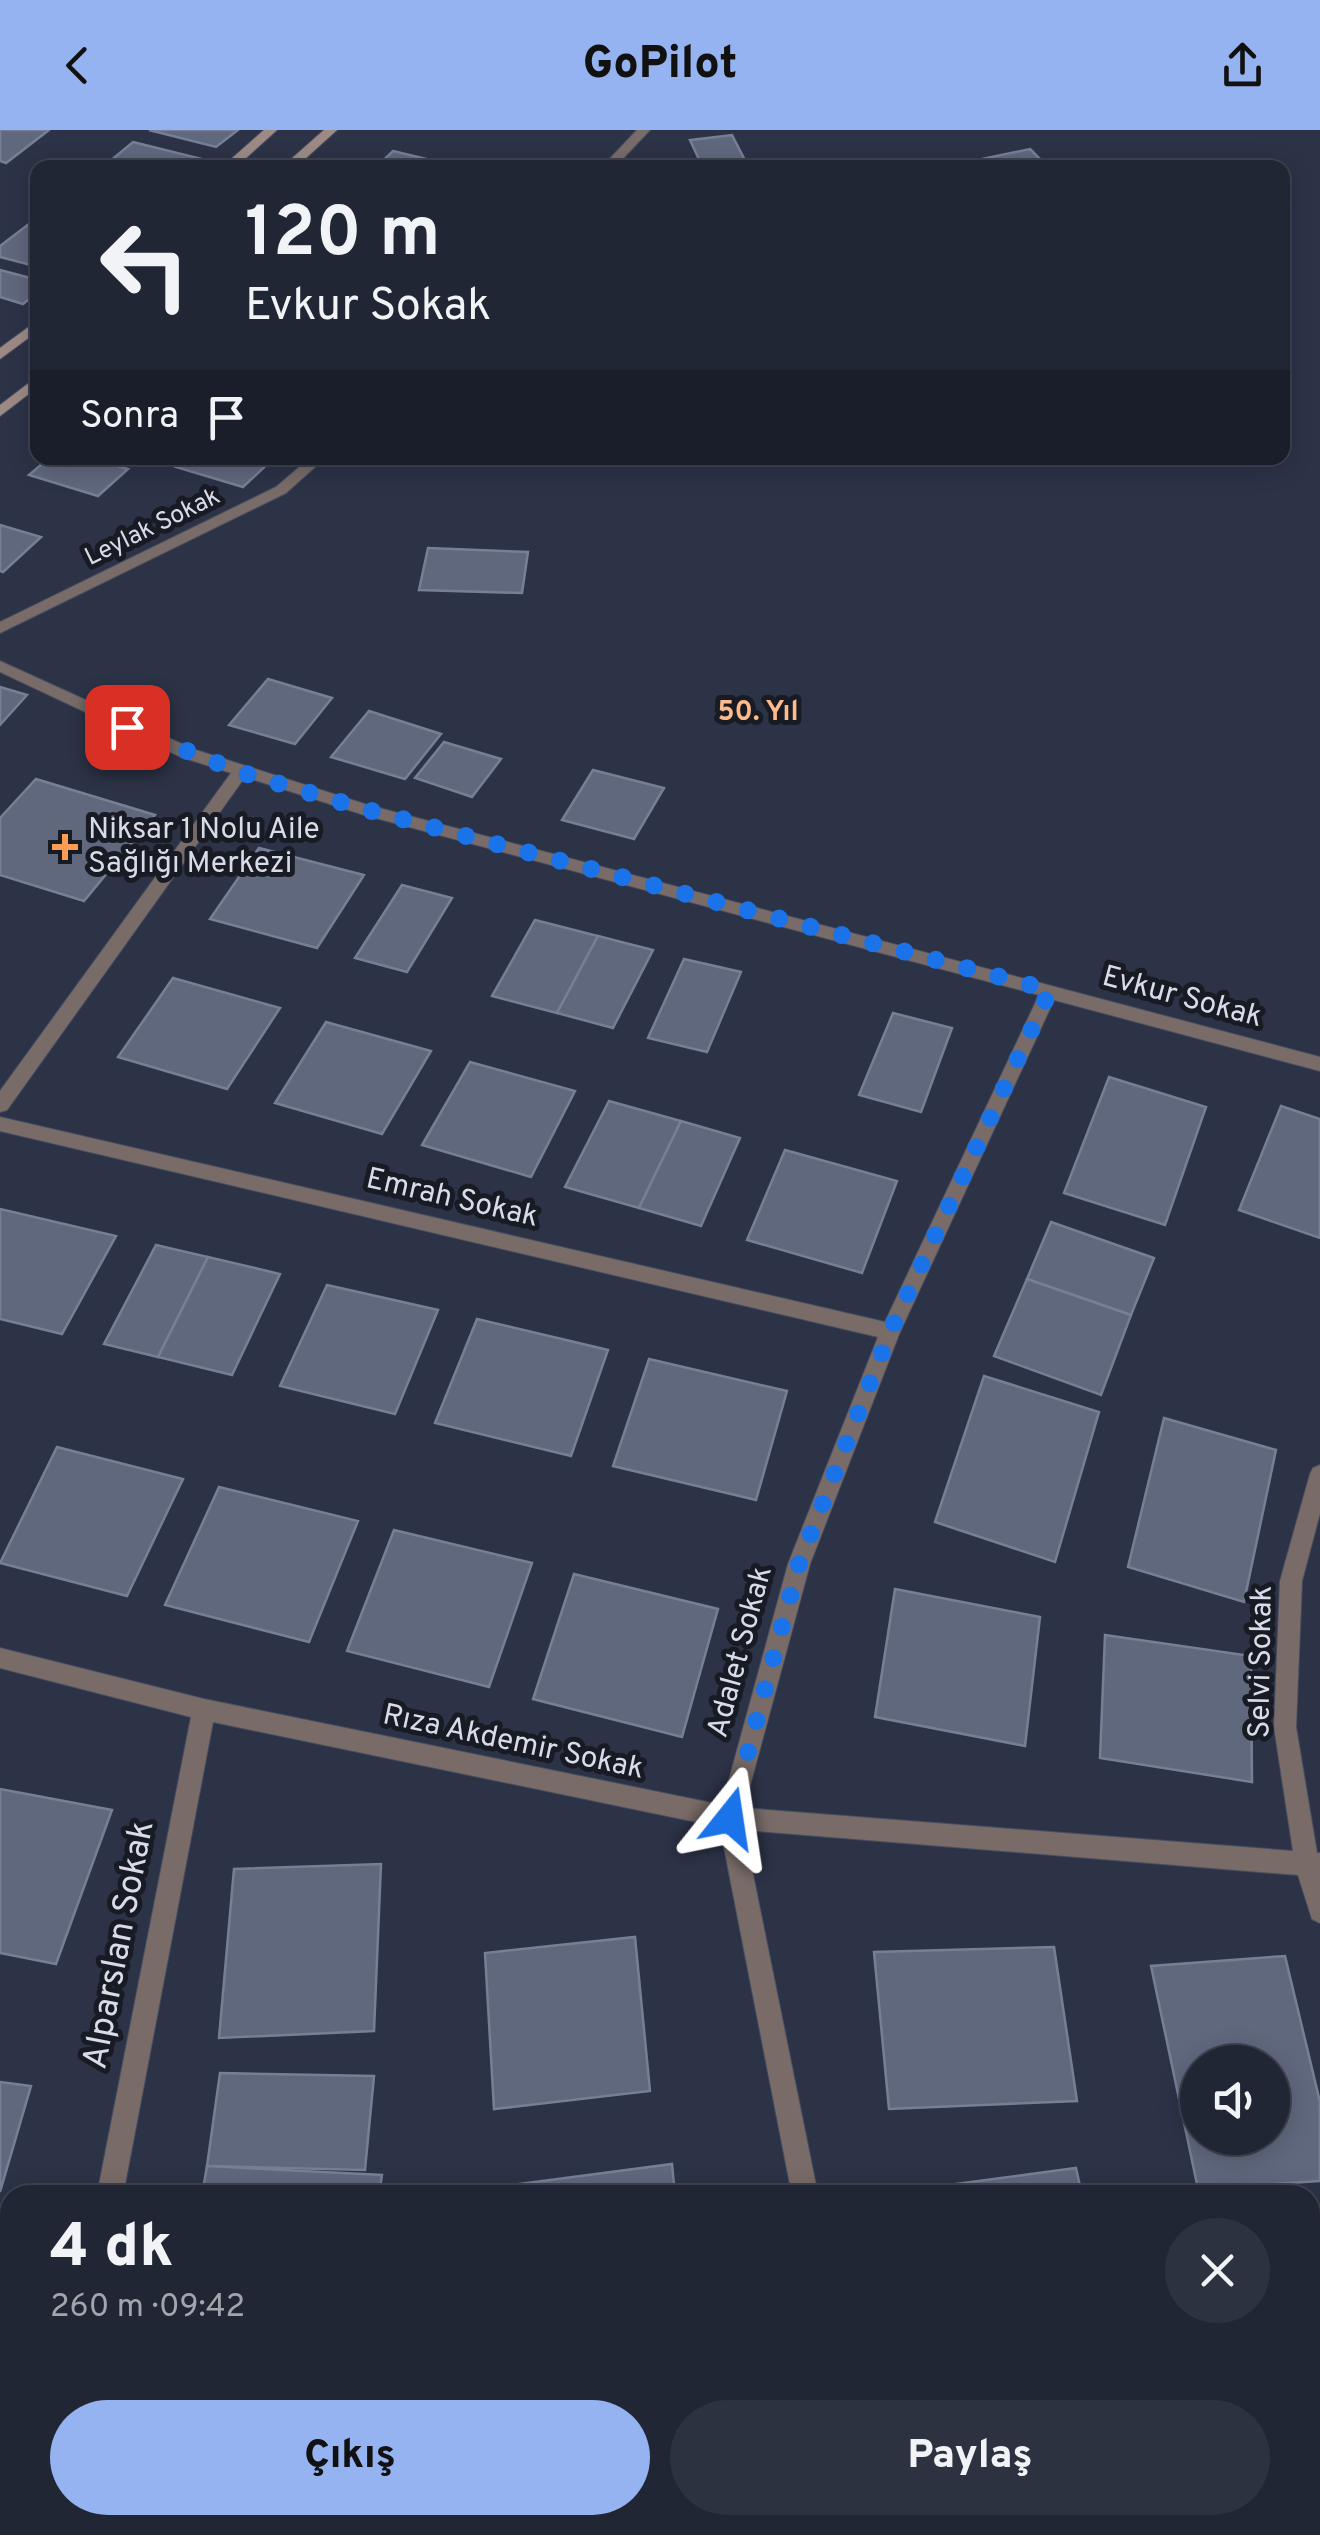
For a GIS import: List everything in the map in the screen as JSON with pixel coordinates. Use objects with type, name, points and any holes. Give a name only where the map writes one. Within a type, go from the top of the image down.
[{"type":"main road","points":[[236,160],[272,130]]},
{"type":"main road","points":[[296,160],[331,130]]},
{"type":"main road","points":[[0,355],[30,331]]},
{"type":"main road","points":[[0,412],[30,387]]},
{"type":"street","points":[[615,160],[644,130]]},
{"type":"street","name":"Leylak Sokak","points":[[0,628],[281,490],[310,465]]},
{"type":"street","name":"Evkur Sokak","points":[[0,666],[97,714],[240,772],[383,814],[1320,1064]]},
{"type":"street","points":[[0,1105],[240,772]]},
{"type":"street","name":"Adalet Sokak","points":[[803,2185],[730,1818],[799,1564],[890,1332],[1050,990]]},
{"type":"street","name":"Emrah Sokak","points":[[0,1124],[890,1332]]},
{"type":"street","name":"Selvi Sokak","points":[[1320,1474],[1291,1581],[1286,1727],[1320,1912]]},
{"type":"street","name":"Rıza Akdemir Sokak","points":[[0,1658],[204,1710],[730,1818],[1313,1864]]},
{"type":"street","name":"Alparslan Sokak","points":[[112,2185],[204,1710]]},
{"type":"building","points":[[0,130],[49,130],[6,163],[0,161]]},
{"type":"building","points":[[149,130],[238,130],[216,147]]},
{"type":"building","points":[[732,135],[745,160],[699,160],[690,140]]},
{"type":"building","points":[[133,142],[202,159],[201,160],[111,160]]},
{"type":"building","points":[[1030,149],[1041,160],[977,160]]},
{"type":"building","points":[[393,151],[430,160],[383,160]]},
{"type":"building","points":[[30,223],[30,265],[0,257],[0,246]]},
{"type":"building","points":[[0,270],[30,278],[30,298],[23,304],[0,297]]},
{"type":"building","points":[[41,465],[114,465],[128,469],[98,496],[29,475]]},
{"type":"building","points":[[178,465],[267,465],[243,487],[176,467]]},
{"type":"building","points":[[0,525],[41,537],[3,572],[0,571]]},
{"type":"building","points":[[428,548],[528,552],[522,593],[419,590]]},
{"type":"building","points":[[268,679],[332,698],[295,744],[229,725]]},
{"type":"building","points":[[0,687],[27,695],[0,725]]},
{"type":"building","points":[[369,711],[441,734],[405,779],[331,757]]},
{"type":"building","points":[[444,742],[501,759],[472,797],[415,778]]},
{"type":"building","points":[[593,770],[664,788],[634,839],[562,820]]},
{"type":"building","name":"Niksar 1 Nolu Aile Sağlığı Merkezi","points":[[36,779],[155,815],[84,901],[0,875],[0,818]]},
{"type":"building","points":[[259,848],[364,875],[317,948],[210,919]]},
{"type":"building","points":[[402,885],[452,898],[407,972],[355,958]]},
{"type":"building","points":[[535,920],[598,936],[557,1013],[492,996]]},
{"type":"building","points":[[598,936],[653,950],[613,1028],[557,1013]]},
{"type":"building","points":[[684,959],[741,972],[707,1052],[648,1038]]},
{"type":"building","points":[[173,978],[280,1008],[227,1089],[118,1057]]},
{"type":"building","points":[[893,1013],[952,1028],[921,1112],[859,1095]]},
{"type":"building","points":[[326,1022],[431,1051],[382,1134],[275,1103]]},
{"type":"building","points":[[470,1062],[575,1091],[531,1177],[422,1145]]},
{"type":"building","points":[[1109,1077],[1206,1107],[1165,1225],[1064,1193]]},
{"type":"building","points":[[609,1101],[681,1121],[639,1208],[565,1187]]},
{"type":"building","points":[[1281,1106],[1320,1119],[1320,1238],[1239,1210]]},
{"type":"building","points":[[681,1121],[740,1138],[701,1226],[639,1208]]},
{"type":"building","points":[[785,1150],[897,1181],[862,1273],[747,1240]]},
{"type":"building","points":[[0,1209],[116,1236],[62,1334],[0,1319]]},
{"type":"building","points":[[1051,1222],[1154,1258],[1131,1315],[1027,1279]]},
{"type":"building","points":[[156,1245],[208,1257],[158,1357],[104,1344]]},
{"type":"building","points":[[208,1257],[280,1274],[232,1375],[158,1357]]},
{"type":"building","points":[[1027,1279],[1131,1315],[1101,1395],[994,1356]]},
{"type":"building","points":[[327,1285],[438,1310],[395,1414],[280,1386]]},
{"type":"building","points":[[477,1319],[608,1350],[571,1456],[435,1423]]},
{"type":"building","points":[[649,1359],[787,1391],[756,1500],[613,1466]]},
{"type":"building","points":[[984,1376],[1099,1412],[1055,1562],[935,1522]]},
{"type":"building","points":[[1164,1418],[1276,1450],[1244,1602],[1128,1567]]},
{"type":"building","points":[[57,1447],[183,1479],[127,1596],[0,1563]]},
{"type":"building","points":[[219,1487],[358,1521],[309,1642],[165,1605]]},
{"type":"building","points":[[394,1530],[532,1563],[489,1687],[347,1651]]},
{"type":"building","points":[[574,1574],[718,1609],[682,1737],[533,1699]]},
{"type":"building","points":[[895,1589],[1040,1617],[1025,1746],[875,1717]]},
{"type":"building","points":[[1105,1635],[1251,1656],[1252,1782],[1100,1758]]},
{"type":"building","points":[[0,1789],[112,1810],[56,1964],[0,1953]]},
{"type":"building","points":[[381,1864],[374,2031],[219,2038],[234,1869]]},
{"type":"building","points":[[635,1937],[650,2091],[494,2109],[485,1953]]},
{"type":"building","points":[[1054,1947],[1077,2101],[889,2109],[874,1952]]},
{"type":"building","points":[[1285,1956],[1320,2102],[1320,2181],[1197,2185],[1191,2155],[1290,2155],[1290,2045],[1180,2045],[1180,2104],[1151,1966]]},
{"type":"building","points":[[220,2073],[374,2076],[365,2170],[207,2166]]},
{"type":"building","points":[[0,2082],[31,2086],[2,2185]]},
{"type":"building","points":[[672,2164],[674,2185],[512,2185]]},
{"type":"building","points":[[207,2166],[382,2175],[380,2185],[204,2185]]},
{"type":"building","points":[[1076,2168],[1080,2185],[948,2185]]},
{"type":"place","name":"Niksar 1 Nolu Aile Sağlığı Merkezi","points":[[65,847]]},
{"type":"district","name":"50. Yıl","points":[[758,713]]},
{"type":"route","points":[[127,727],[240,772],[364,809],[1050,990],[890,1332],[799,1564],[730,1818]]}]
